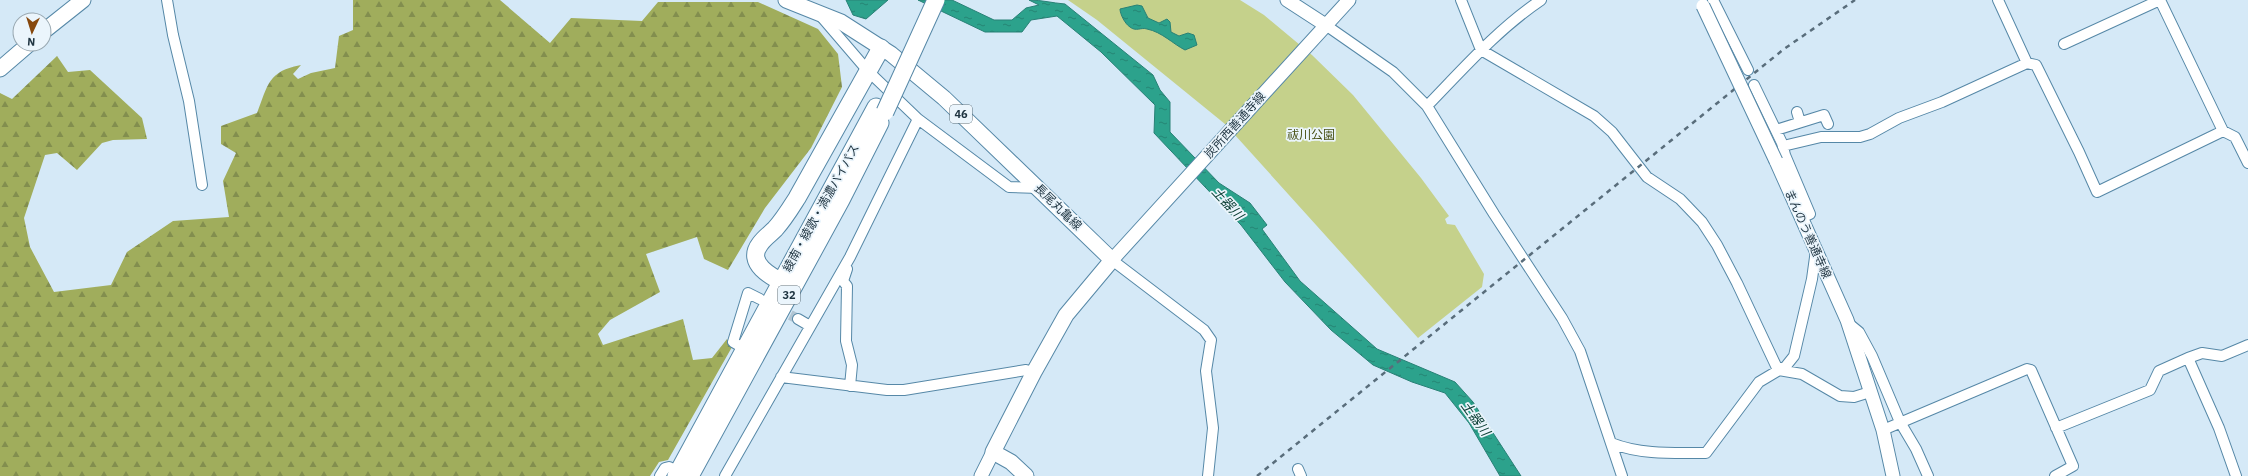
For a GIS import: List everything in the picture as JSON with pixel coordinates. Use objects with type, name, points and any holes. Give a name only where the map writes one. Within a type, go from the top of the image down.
[{"type":"highway","name":"綾南・綾歌・満濃バイパス","points":[[880,110],[924,0]]},
{"type":"highway","name":"綾南・綾歌・満濃バイパス","points":[[683,475],[787,285],[880,110],[936,0]]},
{"type":"highway","points":[[787,285],[759,265],[757,250],[763,240],[783,220],[797,198],[881,48]]},
{"type":"highway","name":"綾南・綾歌・満濃バイパス","points":[[683,475],[745,349],[787,285]]},
{"type":"main road","points":[[52,25],[83,0]]},
{"type":"main road","name":"長尾丸亀線","points":[[786,0],[841,22],[881,48],[944,98],[1039,188],[1117,256]]},
{"type":"main road","points":[[1287,0],[1327,26]]},
{"type":"main road","name":"炭所西善通寺線","points":[[1117,256],[1349,0]]},
{"type":"main road","name":"まんのう善通寺線","points":[[1705,2],[1848,323],[1883,430],[1893,476]]},
{"type":"main road","points":[[0,69],[20,52]]},
{"type":"main road","points":[[981,476],[1034,372],[1066,315],[1117,256]]},
{"type":"main road","points":[[993,452],[1011,462],[1026,476]]},
{"type":"street","points":[[167,0],[172,35],[189,100],[202,185]]},
{"type":"street","points":[[1461,0],[1481,50],[1594,116],[1612,132],[1647,177],[1680,199],[1702,222],[1717,245],[1738,283],[1778,370]]},
{"type":"street","points":[[1427,106],[1481,50],[1519,15],[1541,0]]},
{"type":"street","points":[[1998,0],[2027,63]]},
{"type":"street","points":[[2064,44],[2160,0],[2223,131],[2235,137],[2248,163]]},
{"type":"street","points":[[1705,2],[1748,70]]},
{"type":"street","points":[[817,12],[868,71],[918,119],[1009,187],[1039,188]]},
{"type":"street","points":[[1327,26],[1393,72],[1427,106],[1494,214],[1562,318],[1580,351],[1622,476]]},
{"type":"street","points":[[1783,146],[1820,137],[1848,138],[1870,134],[1899,118],[1942,102],[2027,63],[2036,65],[2080,152],[2097,192],[2223,131]]},
{"type":"street","points":[[1754,85],[1783,146],[1785,155],[1810,214],[1801,218]]},
{"type":"street","points":[[1776,130],[1799,117],[1824,115],[1828,124]]},
{"type":"street","points":[[725,476],[850,257],[918,119]]},
{"type":"street","points":[[1611,443],[1628,450],[1673,454],[1706,453],[1759,382],[1786,366],[1794,356],[1812,278],[1816,250]]},
{"type":"street","points":[[1117,256],[1201,328],[1211,340],[1206,371],[1213,428],[1208,476]]},
{"type":"street","points":[[850,257],[843,281],[847,286],[846,341],[852,365],[850,386]]},
{"type":"street","points":[[745,349],[733,342],[748,293],[760,298]]},
{"type":"street","points":[[798,319],[810,326]]},
{"type":"street","points":[[1848,323],[1859,332],[1869,351],[1900,422],[1916,449],[1928,476]]},
{"type":"street","points":[[2056,428],[2150,390],[2159,372],[2188,358],[2202,353],[2222,356],[2248,345]]},
{"type":"street","points":[[2188,358],[2219,428],[2236,476]]},
{"type":"street","points":[[1883,430],[2027,369],[2031,370],[2073,466],[2054,476]]},
{"type":"street","points":[[781,377],[887,390],[904,390],[1026,370],[1034,372]]},
{"type":"street","points":[[1778,370],[1802,374],[1840,396],[1854,397],[1870,392]]},
{"type":"street","points":[[660,476],[665,468],[668,467],[683,475]]},
{"type":"green space","points":[[353,0],[500,0],[550,43],[571,18],[642,21],[658,2],[758,2],[818,29],[838,54],[842,87],[811,148],[765,208],[728,270],[704,259],[697,237],[646,254],[660,292],[610,320],[598,334],[603,345],[683,319],[693,360],[712,358],[727,339],[732,347],[668,460],[659,462],[650,476],[0,476],[0,93],[12,99],[57,56],[68,72],[90,70],[142,118],[147,139],[113,140],[102,143],[77,170],[57,153],[45,155],[24,218],[30,247],[54,292],[111,285],[127,252],[173,221],[229,217],[223,181],[236,153],[221,144],[221,126],[257,113],[267,87],[275,75],[282,71],[301,65],[293,74],[298,79],[311,73],[335,68],[339,36],[353,30]]},
{"type":"green space","name":"祓川公園","points":[[1068,0],[1240,0],[1264,15],[1312,55],[1353,95],[1421,178],[1449,216],[1445,219],[1447,224],[1455,225],[1484,274],[1482,287],[1418,338],[1225,124],[1097,20]]},
{"type":"water","points":[[846,0],[888,0],[866,19],[853,15]]},
{"type":"water","name":"土器川","points":[[918,0],[952,0],[994,20],[1012,20],[1026,8],[1039,5],[1029,0],[1065,4],[1153,75],[1160,90],[1170,102],[1170,132],[1219,183],[1250,203],[1267,225],[1262,229],[1300,281],[1377,349],[1455,382],[1473,402],[1521,476],[1500,476],[1469,423],[1445,393],[1412,382],[1373,365],[1331,330],[1285,282],[1241,225],[1154,133],[1155,105],[1101,52],[1057,16],[1031,20],[1022,32],[985,32]]},
{"type":"water","points":[[1137,5],[1142,6],[1148,18],[1159,23],[1167,19],[1170,22],[1171,32],[1179,36],[1188,33],[1194,35],[1197,45],[1185,50],[1162,35],[1145,29],[1134,29],[1130,27],[1123,19],[1120,9]]},
{"type":"tunnel","points":[[777,308],[798,319]]},
{"type":"railway","points":[[1257,476],[1784,49],[1855,0]]}]
